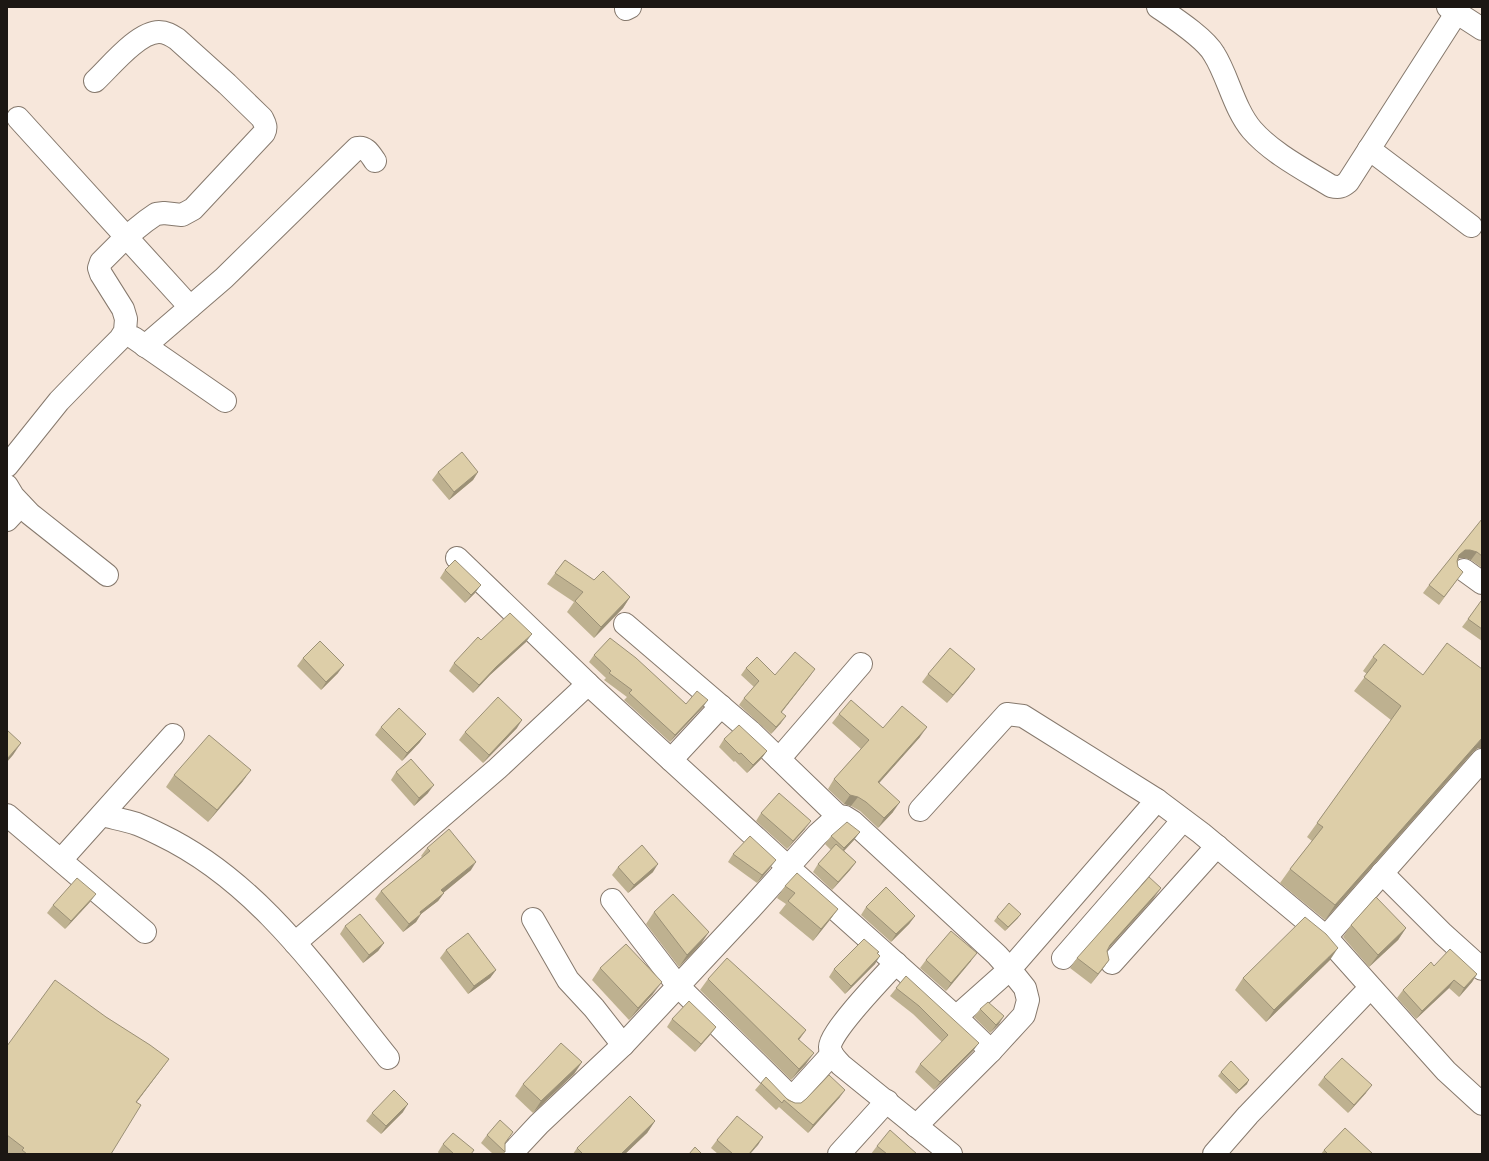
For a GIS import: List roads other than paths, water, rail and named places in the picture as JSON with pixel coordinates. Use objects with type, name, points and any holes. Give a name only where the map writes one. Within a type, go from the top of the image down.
[{"type":"street","points":[[1158,7],[1200,39],[1214,53],[1231,93],[1251,129],[1262,140],[1286,158],[1331,186],[1342,187],[1348,182],[1369,149],[1452,10],[1482,29]]},
{"type":"street","points":[[7,466],[59,401],[120,339],[125,331],[126,319],[123,309],[105,281],[99,268],[101,262],[126,237],[156,214],[164,213],[182,215],[193,208],[264,133],[266,129],[262,118],[227,84],[177,39],[169,34],[159,32],[145,35],[134,43],[95,82]]},
{"type":"street","points":[[18,118],[190,307]]},
{"type":"street","points":[[145,346],[224,278],[356,148],[365,148],[375,161]]},
{"type":"street","points":[[1369,149],[1471,226]]},
{"type":"street","points":[[125,331],[225,401]]},
{"type":"street","points":[[7,486],[14,512],[107,575]]},
{"type":"street","points":[[457,558],[588,684],[788,867],[956,1017],[990,1051]]},
{"type":"street","points":[[1464,570],[1482,583]]},
{"type":"street","points":[[625,624],[750,731],[838,816],[845,817],[853,822],[997,955],[1024,988],[1028,1000],[1024,1014],[990,1051],[916,1126]]},
{"type":"street","points":[[778,759],[861,664]]},
{"type":"street","points":[[295,943],[497,769],[588,684]]},
{"type":"street","points":[[671,760],[721,706]]},
{"type":"street","points":[[920,810],[1006,714],[1023,716],[1157,800],[1217,846],[1326,937],[1370,988],[1446,1071],[1482,1104]]},
{"type":"street","points":[[61,860],[173,735]]},
{"type":"street","points":[[1326,937],[1482,760]]},
{"type":"street","points":[[956,1017],[1010,969],[1157,800]]},
{"type":"street","points":[[7,815],[145,932]]},
{"type":"street","points":[[102,815],[138,824],[175,842],[208,861],[251,898],[295,943],[388,1058]]},
{"type":"street","points":[[511,1154],[539,1124],[623,1045],[817,835],[838,816]]},
{"type":"street","points":[[1064,958],[1183,820]]},
{"type":"street","points":[[1112,963],[1217,846]]},
{"type":"street","points":[[1382,873],[1482,969]]},
{"type":"street","points":[[612,900],[678,986],[792,1098],[832,1054]]},
{"type":"street","points":[[534,919],[568,980],[594,1008],[623,1045]]},
{"type":"street","points":[[896,963],[836,1031],[830,1046],[832,1054],[842,1065],[886,1102],[951,1154]]},
{"type":"street","points":[[1214,1154],[1248,1115],[1370,988]]},
{"type":"street","points":[[839,1154],[886,1102]]}]
